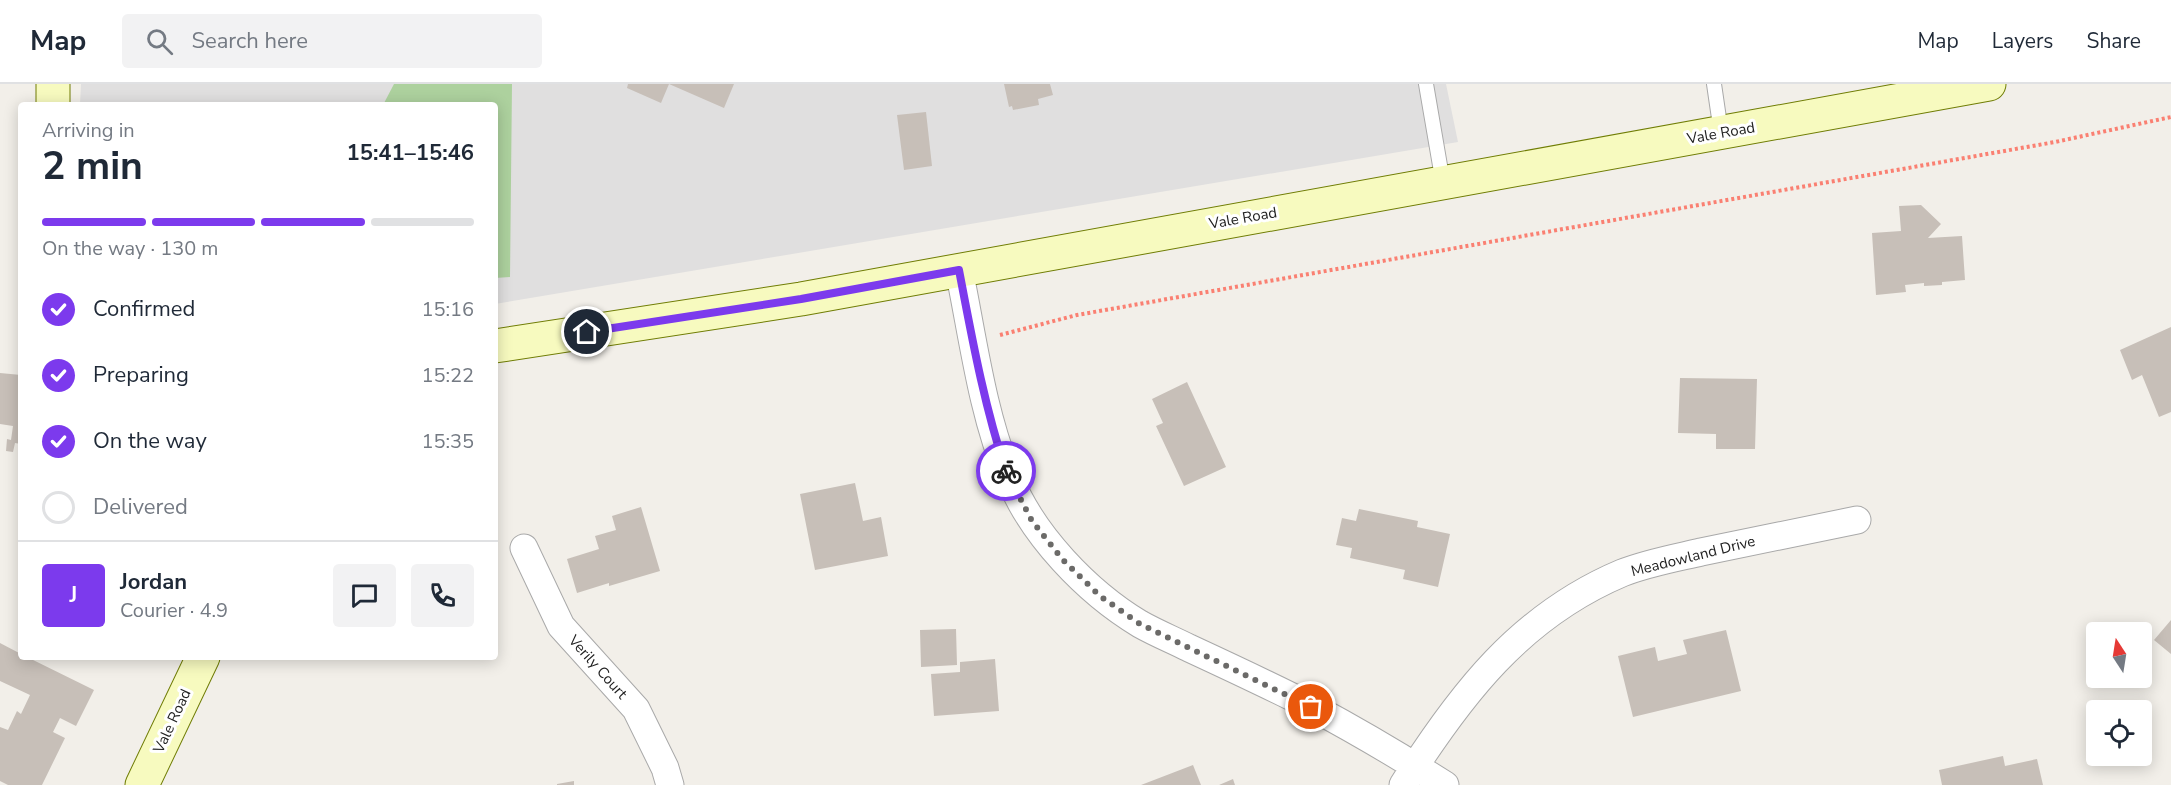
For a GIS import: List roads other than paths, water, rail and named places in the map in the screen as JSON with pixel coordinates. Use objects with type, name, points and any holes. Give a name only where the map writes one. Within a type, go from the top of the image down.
[{"type":"main road","points":[[52,102],[53,84]]},
{"type":"main road","name":"Vale Road","points":[[498,346],[801,299],[1989,84]]},
{"type":"main road","name":"Vale Road","points":[[142,785],[202,660]]},
{"type":"street","points":[[959,270],[995,436],[1009,479],[1032,521],[1063,560],[1100,596],[1140,624],[1311,707],[1409,776],[1445,785]]},
{"type":"street","name":"Meadowland Drive","points":[[1409,776],[1431,742],[1489,666],[1528,629],[1572,598],[1622,573],[1645,565],[1857,520]]},
{"type":"street","name":"Verily Court","points":[[524,548],[561,626],[636,709],[665,768],[670,785]]},
{"type":"lane","points":[[1426,84],[1443,184]]},
{"type":"lane","points":[[1714,84],[1721,133]]}]
